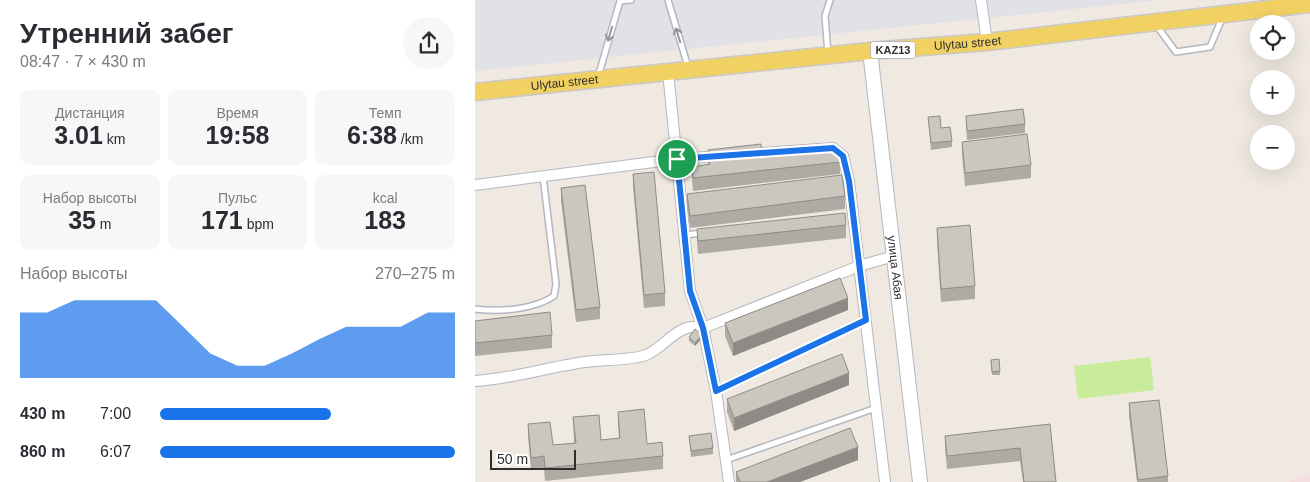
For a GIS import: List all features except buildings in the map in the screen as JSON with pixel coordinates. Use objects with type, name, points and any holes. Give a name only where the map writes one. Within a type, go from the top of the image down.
[{"type":"main road","name":"Ulytau street","points":[[475,92],[870,51],[987,42],[1310,4]]},
{"type":"street","points":[[981,0],[987,42]]},
{"type":"street","name":"улица Абая","points":[[870,51],[920,482]]},
{"type":"street","points":[[669,72],[677,159],[686,198],[685,235],[690,291],[703,328],[716,391],[729,482]]},
{"type":"street","points":[[475,185],[677,159],[833,148],[843,156],[844,182],[859,266],[885,482]]},
{"type":"street","points":[[475,381],[585,362],[645,355],[657,349],[679,330],[690,326],[703,328],[859,266],[894,256]]},
{"type":"lane","points":[[597,78],[620,1],[631,0]]},
{"type":"lane","points":[[668,0],[689,70]]},
{"type":"lane","points":[[828,56],[825,16],[830,0]]},
{"type":"lane","points":[[1154,23],[1176,52],[1210,47],[1224,14]]},
{"type":"lane","points":[[475,309],[523,307],[543,304],[553,296],[556,284],[543,176]]},
{"type":"lane","points":[[685,235],[713,232]]},
{"type":"lane","points":[[716,391],[866,320]]},
{"type":"lane","points":[[726,460],[876,408]]},
{"type":"shaded area","points":[[475,0],[1160,0],[475,71]]},
{"type":"shaded area","points":[[1310,473],[1310,482],[1290,482],[1289,480]]},
{"type":"green space","points":[[1150,357],[1154,390],[1078,399],[1074,366]]},
{"type":"route","points":[[833,148],[839,151],[843,156],[849,181],[866,320],[716,391],[703,328],[690,291],[677,159],[833,148]]}]
